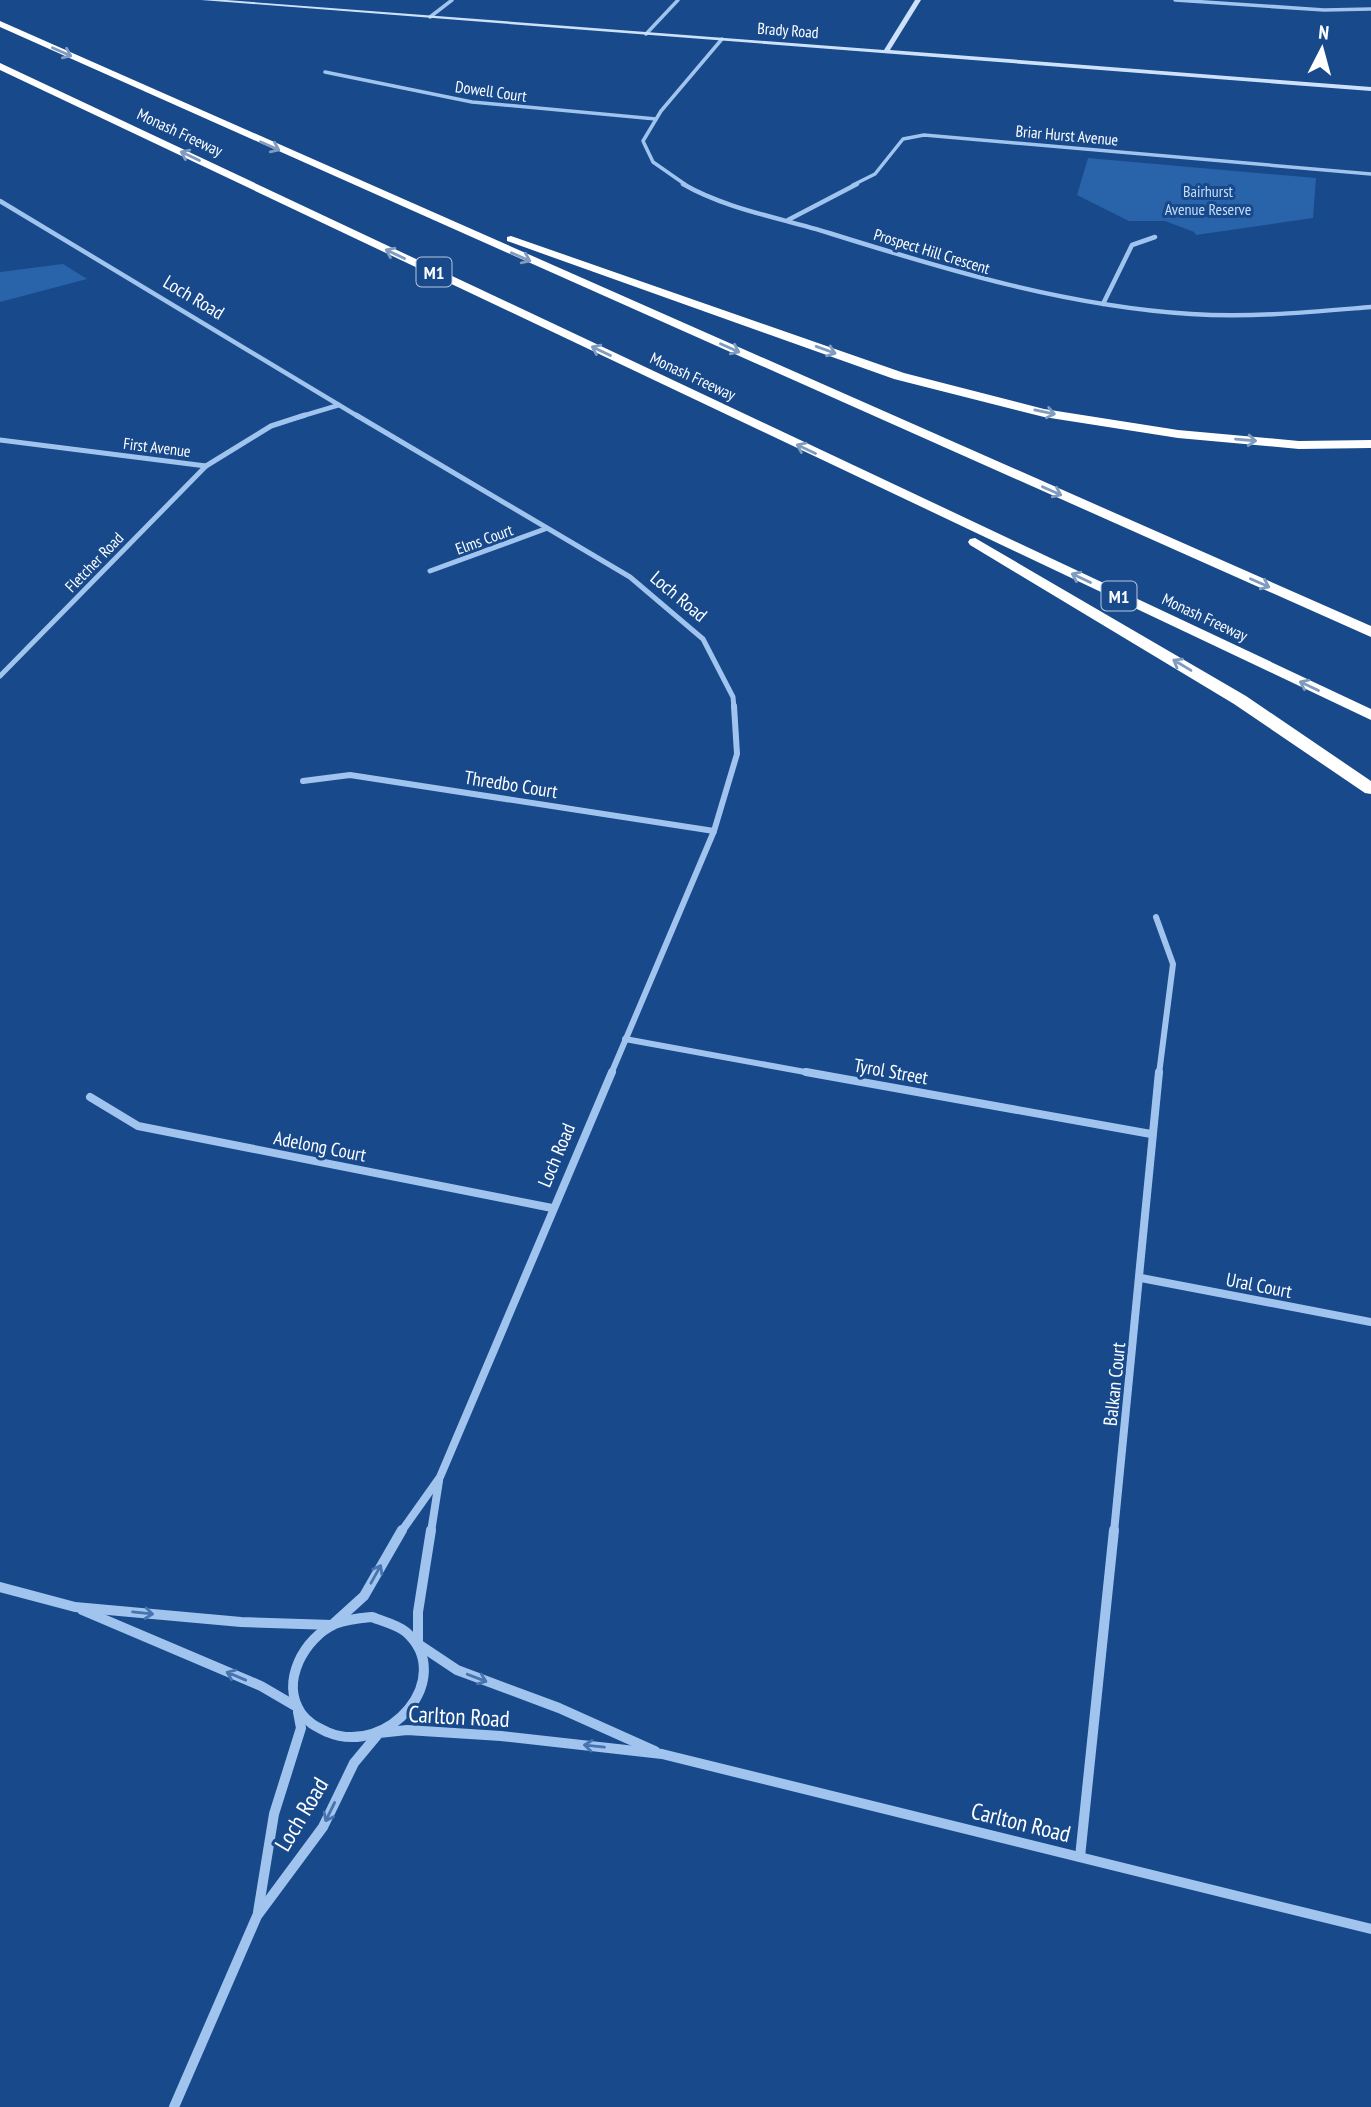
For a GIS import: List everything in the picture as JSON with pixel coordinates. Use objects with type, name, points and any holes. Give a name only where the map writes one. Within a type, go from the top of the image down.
[{"type":"highway","name":"Monash Freeway","points":[[0,24],[1371,632]]},
{"type":"highway","name":"Monash Freeway","points":[[0,66],[1371,715]]},
{"type":"highway","points":[[347,180],[899,376],[1044,413],[1178,434],[1299,445],[1371,444]]},
{"type":"highway","points":[[868,478],[1240,700],[1371,789]]},
{"type":"main road","name":"Brady Road","points":[[204,0],[1371,89]]},
{"type":"main road","points":[[886,52],[918,0]]},
{"type":"street","points":[[430,17],[452,0]]},
{"type":"street","points":[[646,34],[678,0]]},
{"type":"street","points":[[1175,0],[1324,10],[1371,9]]},
{"type":"street","name":"Prospect Hill Crescent","points":[[722,39],[656,119],[643,141],[653,163],[691,188],[732,204],[1014,288],[1103,304],[1205,314],[1289,314],[1371,307]]},
{"type":"street","name":"Dowell Court","points":[[325,72],[471,102],[656,119]]},
{"type":"street","name":"Briar Hurst Avenue","points":[[788,220],[875,174],[903,139],[924,135],[1371,174]]},
{"type":"street","name":"Loch Road","points":[[0,201],[629,577],[703,639],[733,697],[737,754],[714,831],[440,1477],[395,1540],[364,1596],[332,1625]]},
{"type":"street","points":[[1103,304],[1132,245],[1155,237]]},
{"type":"street","name":"First Avenue","points":[[0,440],[206,466],[271,426],[338,405]]},
{"type":"street","name":"Fletcher Road","points":[[0,676],[206,466]]},
{"type":"street","name":"Elms Court","points":[[430,571],[545,529]]},
{"type":"street","name":"Thredbo Court","points":[[303,781],[349,775],[714,831]]},
{"type":"street","name":"Balkan Court","points":[[1080,1857],[1141,1278],[1151,1134],[1173,964],[1157,917]]},
{"type":"street","name":"Tyrol Street","points":[[625,1038],[1151,1134]]},
{"type":"street","name":"Adelong Court","points":[[90,1097],[138,1126],[552,1208]]},
{"type":"street","name":"Ural Court","points":[[1141,1278],[1371,1322]]},
{"type":"street","name":"Loch Road","points":[[418,1644],[418,1612],[440,1477]]},
{"type":"street","points":[[0,1587],[75,1607],[261,1686],[297,1707]]},
{"type":"street","points":[[75,1607],[241,1622],[332,1625]]},
{"type":"street","points":[[352,1618],[381,1619],[407,1630],[418,1644],[425,1662],[424,1684],[415,1703],[399,1721],[379,1733],[359,1738],[339,1738],[322,1732],[307,1721],[297,1707],[292,1689],[294,1671],[302,1652],[315,1637],[332,1625],[352,1618]]},
{"type":"street","name":"Carlton Road","points":[[418,1644],[457,1670],[559,1708],[662,1754]]},
{"type":"street","name":"Loch Road","points":[[257,1916],[274,1814],[301,1728],[297,1707]]},
{"type":"street","name":"Carlton Road","points":[[379,1733],[407,1730],[501,1736],[662,1754],[1371,1928]]},
{"type":"street","name":"Loch Road","points":[[174,2107],[257,1916],[323,1828],[354,1763],[379,1733]]},
{"type":"green space","name":"Bairhurst Avenue Reserve","points":[[1088,158],[1316,178],[1313,218],[1196,235],[1165,221],[1129,221],[1077,195]]},
{"type":"green space","points":[[63,264],[87,279],[0,302],[0,272]]}]
